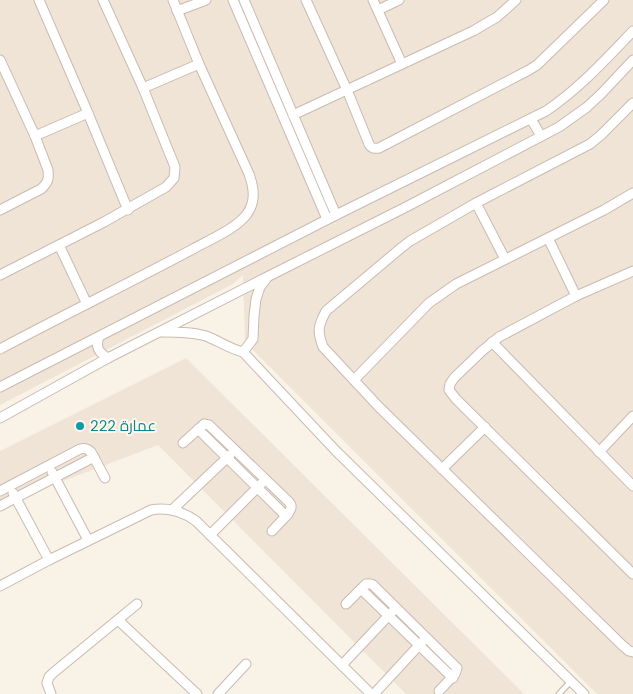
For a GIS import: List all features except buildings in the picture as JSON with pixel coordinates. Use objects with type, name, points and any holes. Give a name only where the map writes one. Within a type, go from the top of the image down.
[{"type":"street","points":[[38,0],[128,210]]},
{"type":"street","points":[[0,275],[128,210],[166,187],[174,178],[175,167],[143,88],[103,0]]},
{"type":"street","points":[[0,349],[227,230],[241,221],[253,204],[254,192],[249,174],[199,64],[173,0]]},
{"type":"street","points":[[177,11],[206,0]]},
{"type":"street","points":[[233,0],[327,219]]},
{"type":"street","points":[[244,0],[336,215]]},
{"type":"street","points":[[306,0],[369,144],[375,149],[529,70],[604,0]]},
{"type":"street","points":[[373,0],[402,64]]},
{"type":"street","points":[[378,10],[399,0]]},
{"type":"street","points":[[293,115],[480,27],[497,17],[516,0]]},
{"type":"street","points":[[0,387],[327,219],[531,119],[565,98],[633,31]]},
{"type":"street","points":[[258,60],[268,56]]},
{"type":"street","points":[[0,60],[35,136],[48,170],[48,181],[45,186],[0,210]]},
{"type":"street","points":[[0,418],[108,358],[512,153],[559,127],[587,107],[633,60]]},
{"type":"street","points":[[143,88],[199,64]]},
{"type":"street","points":[[633,103],[590,144],[476,203],[410,241],[326,311],[320,322],[319,335],[323,347],[379,407],[622,645],[633,652]]},
{"type":"street","points":[[35,136],[88,113]]},
{"type":"street","points":[[531,119],[541,136]]},
{"type":"street","points":[[354,380],[429,303],[456,284],[604,210],[633,192]]},
{"type":"street","points":[[476,203],[505,259]]},
{"type":"street","points":[[548,238],[576,296]]},
{"type":"street","points":[[59,245],[87,304]]},
{"type":"street","points":[[632,274],[576,296],[492,342],[454,378],[449,390],[633,574]]},
{"type":"street","points":[[243,352],[253,339],[256,299],[260,287],[267,277]]},
{"type":"street","points":[[160,332],[182,332],[205,336],[234,350],[243,352],[336,451],[584,694]]},
{"type":"street","points":[[99,337],[97,342],[98,351],[108,358]]},
{"type":"street","points":[[492,342],[633,486]]},
{"type":"street","points":[[599,452],[633,416]]},
{"type":"street","points":[[183,443],[206,423],[266,480],[291,505],[286,516],[272,532]]},
{"type":"street","points":[[442,468],[485,427]]},
{"type":"street","points":[[198,429],[286,516]]},
{"type":"street","points":[[0,491],[85,448],[90,450],[106,478]]},
{"type":"street","points":[[172,510],[235,450]]},
{"type":"street","points":[[0,506],[94,457]]},
{"type":"street","points":[[48,466],[88,540]]},
{"type":"street","points":[[210,535],[266,480]]},
{"type":"street","points":[[10,486],[49,560]]},
{"type":"street","points":[[0,586],[88,540],[151,510],[172,510],[190,517],[210,535],[373,694],[426,638]]},
{"type":"street","points":[[346,604],[366,584],[373,585],[457,668],[452,678],[439,691]]},
{"type":"street","points":[[361,589],[452,678]]},
{"type":"street","points":[[51,694],[47,684],[49,677],[137,604]]},
{"type":"street","points":[[342,665],[396,609]]},
{"type":"street","points":[[118,620],[197,694]]},
{"type":"street","points":[[218,694],[246,664]]},
{"type":"lane","points":[[559,694],[571,681]]},
{"type":"shaded area","points":[[0,0],[633,0],[633,694],[597,694],[245,342],[243,275],[233,284],[0,405]]},
{"type":"shaded area","points":[[186,358],[524,694],[406,694],[158,445],[0,505],[0,451]]},
{"type":"place","name":"عمارة 222","points":[[80,426]]}]
